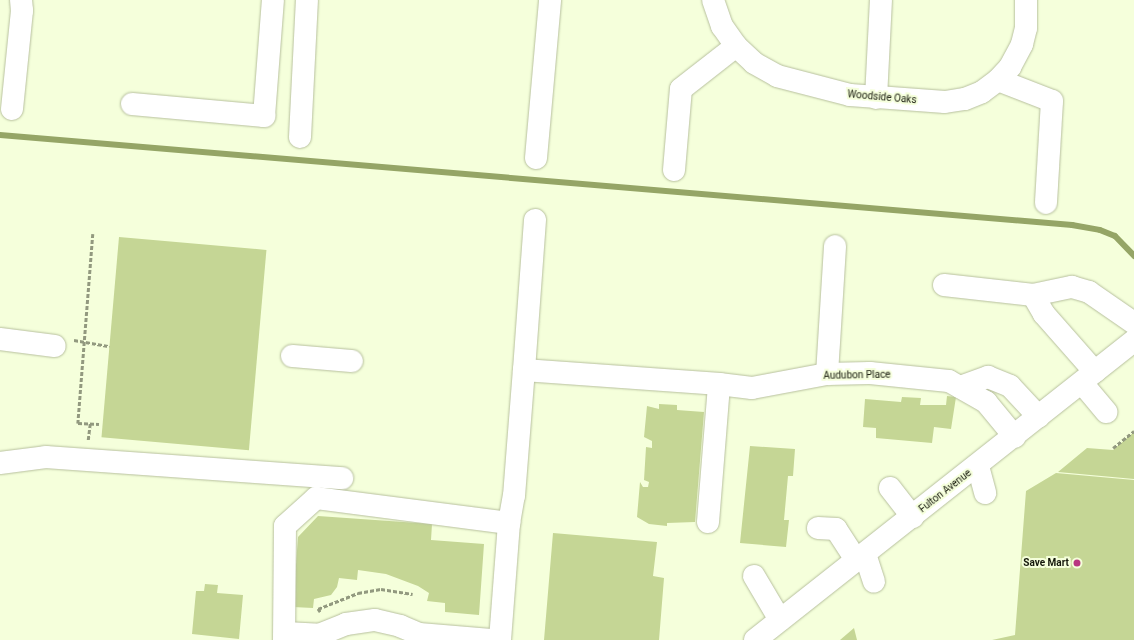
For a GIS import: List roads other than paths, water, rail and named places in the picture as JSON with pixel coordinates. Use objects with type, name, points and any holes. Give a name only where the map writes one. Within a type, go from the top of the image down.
[{"type":"street","points":[[12,109],[22,11],[21,0]]},
{"type":"street","points":[[132,104],[264,116],[273,0]]},
{"type":"street","points":[[300,137],[307,0]]},
{"type":"street","points":[[536,158],[550,0]]},
{"type":"street","name":"Woodside Oaks","points":[[713,0],[722,26],[736,46],[754,63],[777,76],[819,89],[876,98],[945,102],[966,99],[982,92],[998,80],[1010,67],[1022,44],[1026,28],[1026,0]]},
{"type":"street","points":[[876,98],[881,0]]},
{"type":"street","points":[[674,170],[681,89],[736,46]]},
{"type":"street","points":[[998,80],[1052,101],[1046,203]]},
{"type":"street","points":[[500,640],[509,522],[514,496],[535,220]]},
{"type":"street","points":[[827,374],[835,246]]},
{"type":"street","points":[[944,285],[1032,295],[1072,287],[1089,292],[1134,323]]},
{"type":"street","points":[[1032,295],[1088,378],[1106,412]]},
{"type":"street","points":[[0,339],[55,346]]},
{"type":"street","name":"Fulton Avenue","points":[[755,640],[1015,437],[1134,341]]},
{"type":"street","points":[[292,356],[352,361]]},
{"type":"street","name":"Audubon Place","points":[[524,370],[719,384],[752,388],[827,374],[870,373],[912,376],[949,381],[986,402],[1015,437]]},
{"type":"street","points":[[960,387],[988,377],[1010,386],[1039,417]]},
{"type":"street","points":[[708,522],[719,384]]},
{"type":"street","points":[[0,463],[46,457],[342,478]]},
{"type":"street","points":[[978,466],[984,493]]},
{"type":"street","points":[[890,488],[912,517]]},
{"type":"street","points":[[491,640],[419,634],[400,626],[375,620],[346,624],[319,635],[284,637],[285,526],[316,498],[509,522]]},
{"type":"street","points":[[818,528],[836,530],[861,557],[874,582]]},
{"type":"street","points":[[754,576],[780,620]]},
{"type":"waterway","points":[[0,135],[1072,225],[1100,230],[1115,236],[1134,256]]},
{"type":"place","name":"Save Mart","points":[[1077,563]]}]
